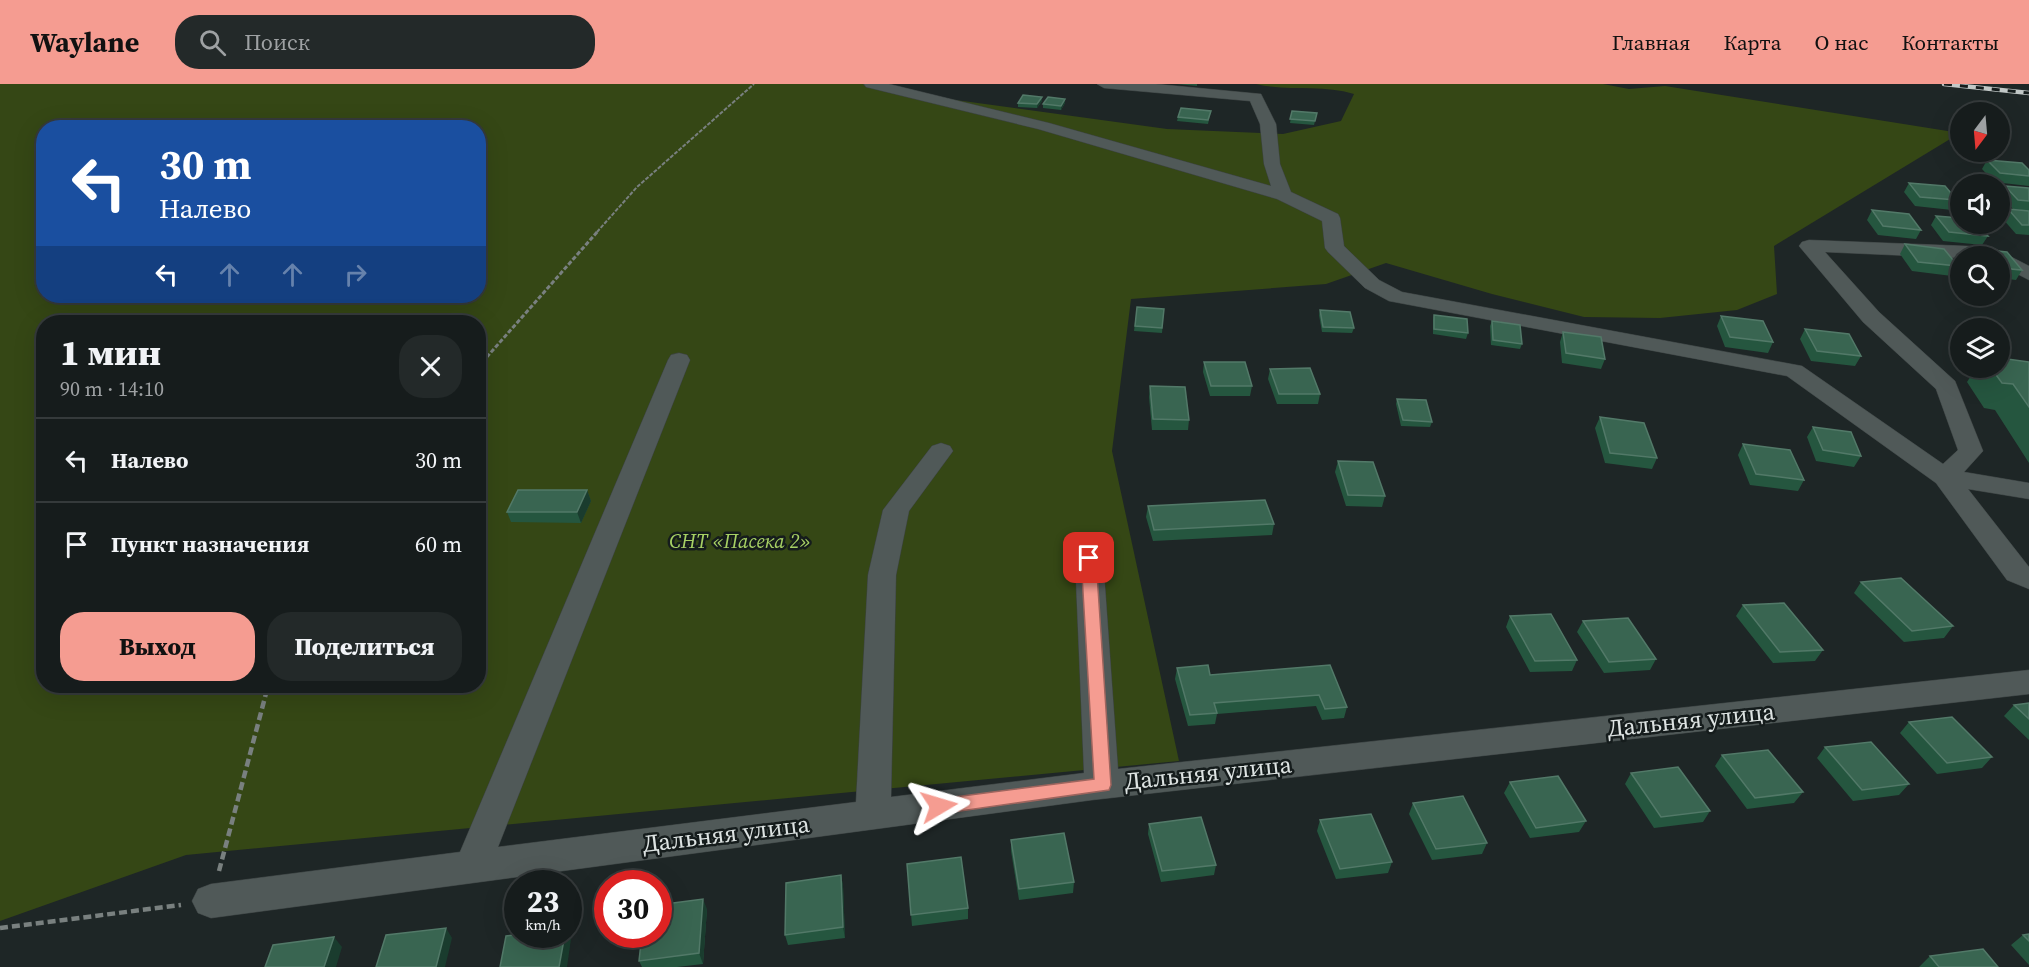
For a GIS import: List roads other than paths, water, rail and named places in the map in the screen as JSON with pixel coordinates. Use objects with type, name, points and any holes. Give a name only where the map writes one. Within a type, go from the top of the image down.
[{"type":"street","points":[[871,84],[1043,126],[1283,195],[1331,218],[1335,248],[1372,284],[1396,297],[1794,371],[1945,477],[2017,573],[2029,579]]},
{"type":"street","points":[[1104,84],[1256,98],[1268,124],[1272,164],[1283,195]]},
{"type":"street","points":[[1945,477],[1971,451],[1947,386],[1871,317],[1809,246],[1950,254]]},
{"type":"street","points":[[2010,263],[2029,274]]},
{"type":"street","points":[[472,867],[679,360]]},
{"type":"street","points":[[873,815],[882,574],[896,510],[941,451]]},
{"type":"street","points":[[1945,477],[2029,490]]},
{"type":"street","points":[[1089,558],[1102,785]]},
{"type":"street","name":"Дальняя улица","points":[[211,901],[1102,785],[2029,682]]},
{"type":"railway","points":[[1944,84],[2029,93]]},
{"type":"park label","name":"СНТ «Пасека 2»","points":[[740,541]]}]
